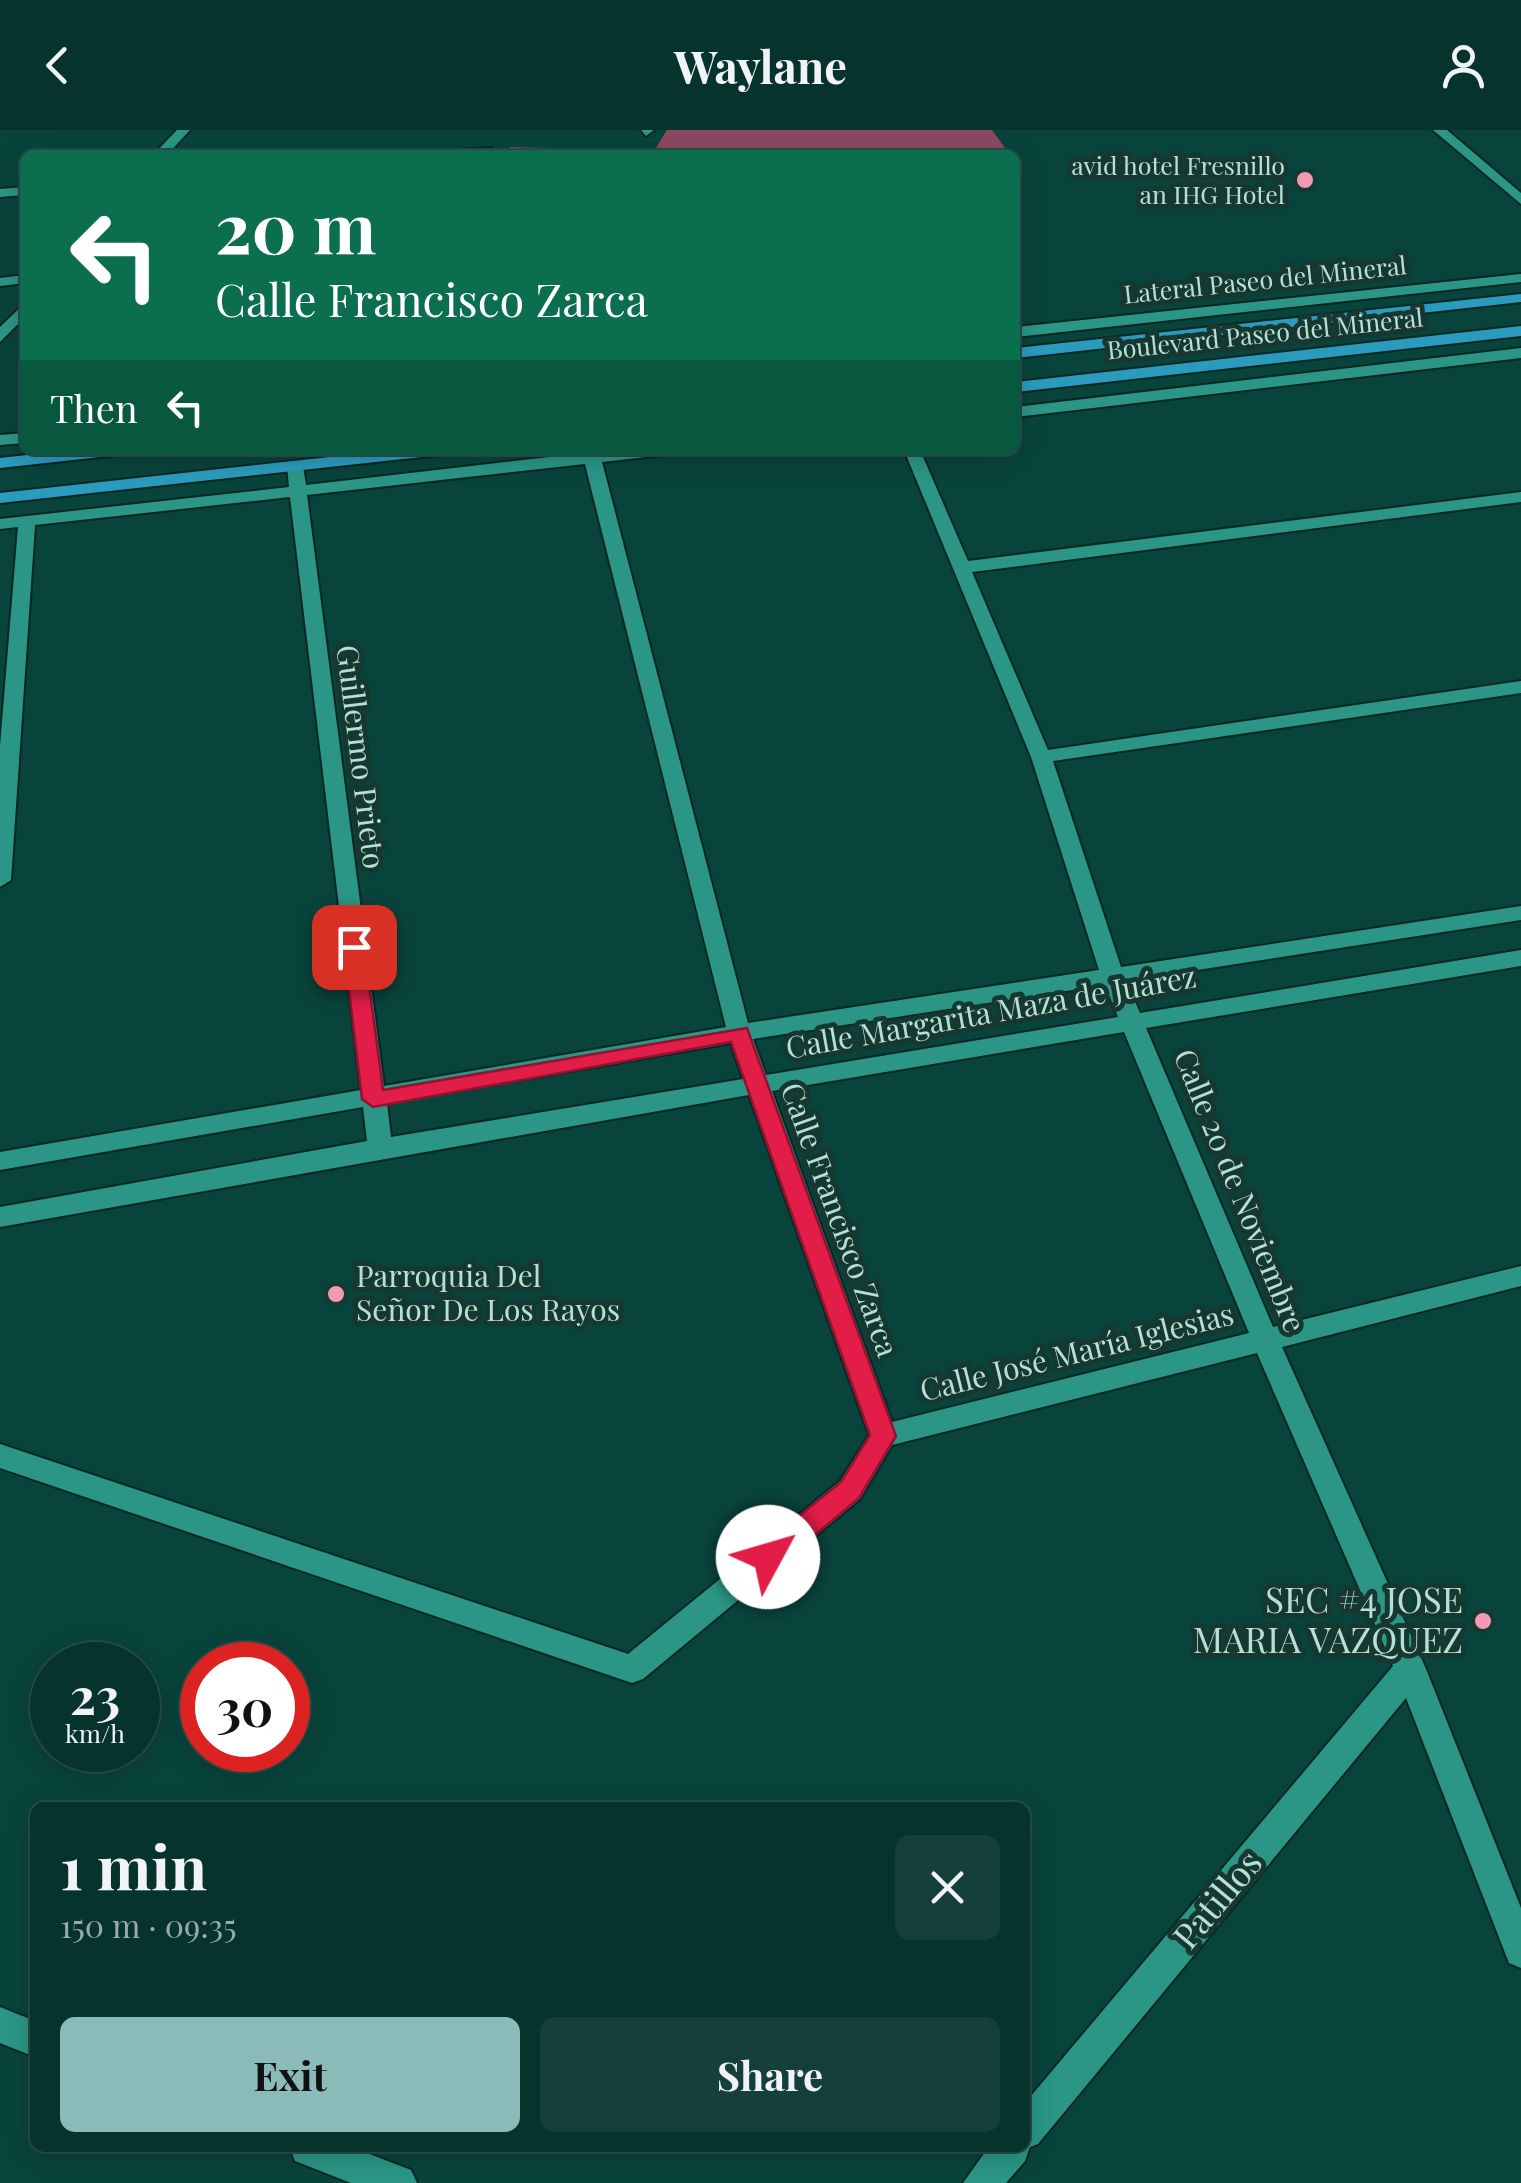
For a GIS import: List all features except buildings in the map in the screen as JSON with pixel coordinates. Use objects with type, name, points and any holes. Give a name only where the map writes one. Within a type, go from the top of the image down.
[{"type":"main road","name":"Boulevard Paseo del Mineral","points":[[1020,352],[1521,298]]},
{"type":"main road","name":"Boulevard Paseo del Mineral","points":[[1020,386],[1521,331]]},
{"type":"main road","points":[[0,463],[73,455]]},
{"type":"main road","points":[[0,498],[395,455]]},
{"type":"street","points":[[165,150],[184,130]]},
{"type":"street","points":[[1439,130],[1521,200]]},
{"type":"street","name":"Lateral Paseo del Mineral","points":[[1020,331],[1521,278]]},
{"type":"street","points":[[0,337],[20,314]]},
{"type":"street","points":[[1020,411],[1521,353]]},
{"type":"street","points":[[0,524],[612,455]]},
{"type":"street","name":"Calle 20 de Noviembre","points":[[914,455],[1041,757],[1113,977],[1264,1338],[1410,1669],[1521,1951]]},
{"type":"street","name":"Calle Francisco Zarca","points":[[592,457],[739,1033],[883,1436]]},
{"type":"street","name":"Guillermo Prieto","points":[[296,466],[296,492],[380,1148]]},
{"type":"street","points":[[959,568],[1521,496]]},
{"type":"street","points":[[0,880],[27,521]]},
{"type":"street","points":[[1041,757],[1521,687]]},
{"type":"street","name":"Calle Margarita Maza de Juárez","points":[[0,1161],[739,1033],[1521,913]]},
{"type":"street","name":"Calle Margarita Maza de Juárez","points":[[0,1217],[380,1148],[1521,958]]},
{"type":"street","name":"Calle José María Iglesias","points":[[883,1436],[1521,1276]]},
{"type":"street","points":[[0,1456],[632,1669],[850,1490],[883,1436]]},
{"type":"street","name":"Patillos","points":[[1030,2126],[1410,1669]]},
{"type":"street","points":[[0,2026],[30,2037]]},
{"type":"street","points":[[318,2152],[398,2183]]},
{"type":"street","points":[[982,2183],[1009,2152]]},
{"type":"shaded area","points":[[667,130],[992,130],[1006,150],[655,150]]},
{"type":"shaded area","points":[[510,147],[618,150],[509,150]]},
{"type":"place","name":"avid hotel Fresnillo an IHG Hotel","points":[[1305,180]]},
{"type":"place","name":"Parroquia Del Señor De Los Rayos","points":[[336,1294]]},
{"type":"place","name":"SEC #4 JOSE MARIA VAZQUEZ","points":[[1483,1621]]},
{"type":"route","points":[[354,947],[373,1099],[739,1033],[883,1436],[850,1490],[768,1557]]}]
